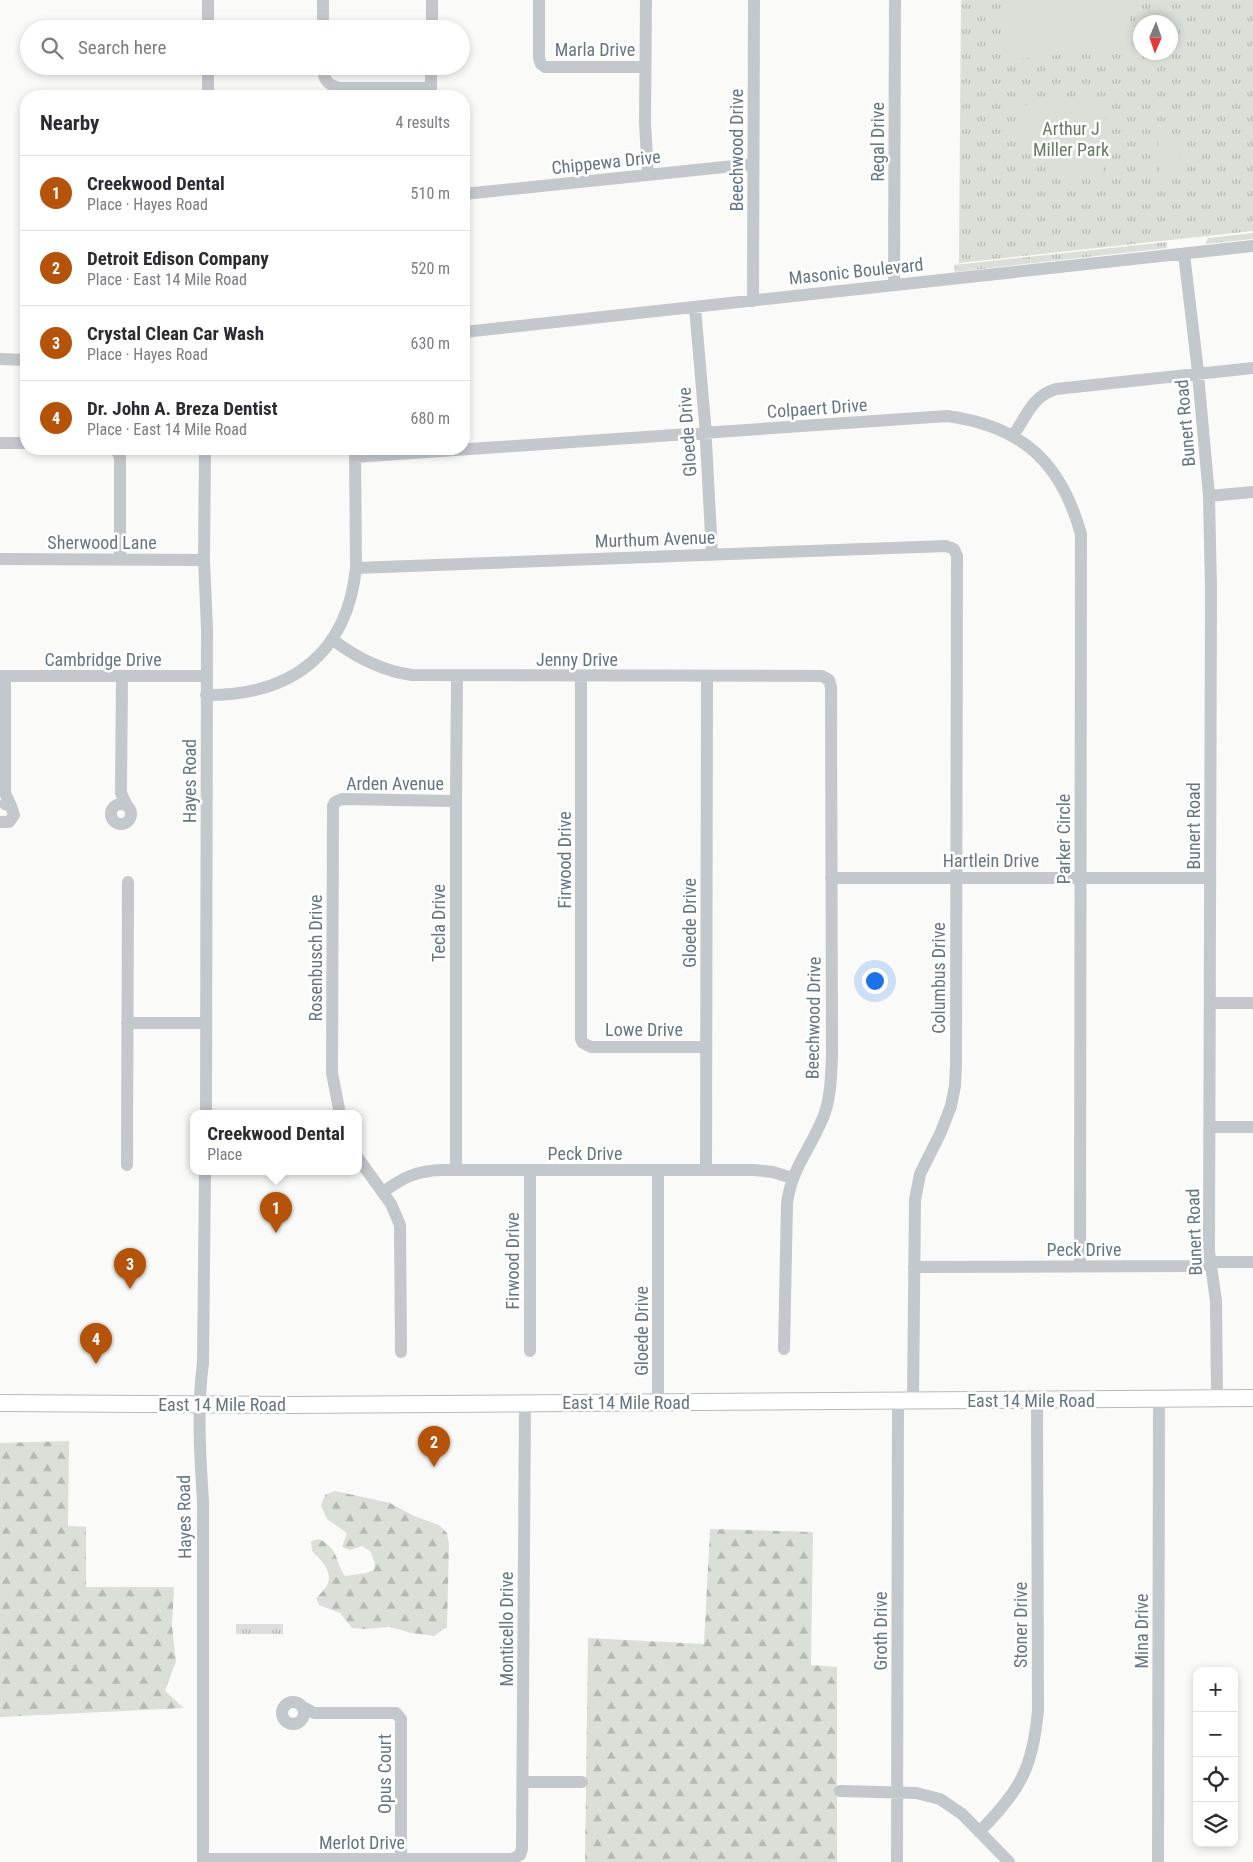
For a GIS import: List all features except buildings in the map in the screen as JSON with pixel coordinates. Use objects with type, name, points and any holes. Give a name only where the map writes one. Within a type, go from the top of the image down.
[{"type":"main road","name":"East 14 Mile Road","points":[[0,1407],[201,1404],[1253,1398]]},
{"type":"street","points":[[208,0],[208,20]]},
{"type":"street","points":[[323,0],[323,20]]},
{"type":"street","points":[[432,0],[432,20]]},
{"type":"street","name":"Marla Drive","points":[[539,0],[539,58],[541,64],[545,67],[645,67]]},
{"type":"street","points":[[646,0],[645,67],[648,175]]},
{"type":"street","name":"Beechwood Drive","points":[[753,301],[754,0]]},
{"type":"street","name":"Regal Drive","points":[[894,285],[895,0]]},
{"type":"street","points":[[208,75],[208,90]]},
{"type":"street","points":[[324,75],[327,82],[332,86],[340,88],[386,90]]},
{"type":"street","points":[[431,90],[432,75]]},
{"type":"street","name":"Chippewa Drive","points":[[470,193],[753,164]]},
{"type":"street","name":"Masonic Boulevard","points":[[470,331],[1253,246]]},
{"type":"street","name":"Bunert Road","points":[[1184,254],[1210,496],[1210,1264],[1216,1301],[1217,1398]]},
{"type":"street","name":"Gloede Drive","points":[[695,308],[712,554]]},
{"type":"street","points":[[0,360],[20,360]]},
{"type":"street","points":[[1013,436],[1032,406],[1044,392],[1072,386],[1253,368]]},
{"type":"street","name":"Colpaert Drive","points":[[470,447],[705,434],[947,416],[979,422],[1013,436]]},
{"type":"street","name":"Parker Circle","points":[[1013,436],[1028,446],[1054,473],[1065,490],[1081,534],[1080,1266]]},
{"type":"street","points":[[0,443],[20,443]]},
{"type":"street","points":[[119,455],[120,559]]},
{"type":"street","name":"Hayes Road","points":[[205,455],[204,560],[207,676],[206,1110]]},
{"type":"street","points":[[206,694],[242,694],[278,683],[298,672],[333,640],[345,618],[356,568],[355,455]]},
{"type":"street","points":[[1210,496],[1253,492]]},
{"type":"street","name":"Murthum Avenue","points":[[356,568],[946,546],[954,549]]},
{"type":"street","name":"Columbus Drive","points":[[906,1400],[914,1266],[914,1206],[918,1184],[926,1162],[946,1121],[955,1086],[957,556],[954,549]]},
{"type":"street","name":"Sherwood Lane","points":[[0,559],[204,560]]},
{"type":"street","name":"Jenny Drive","points":[[333,640],[352,654],[387,670],[412,675],[822,676],[829,680]]},
{"type":"street","points":[[0,822],[9,822],[14,818],[14,812],[4,802],[2,676]]},
{"type":"street","name":"Cambridge Drive","points":[[2,676],[207,676]]},
{"type":"street","points":[[122,676],[122,806]]},
{"type":"street","name":"Tecla Drive","points":[[456,1170],[457,676]]},
{"type":"street","name":"Firwood Drive","points":[[582,676],[581,1035],[583,1043]]},
{"type":"street","name":"Gloede Drive","points":[[706,1170],[707,677]]},
{"type":"street","name":"Beechwood Drive","points":[[784,1349],[787,1203],[792,1178],[822,1119],[830,1087],[832,1055],[831,687],[829,680]]},
{"type":"street","name":"Arden Avenue","points":[[335,802],[342,799],[456,801]]},
{"type":"street","name":"Rosenbusch Drive","points":[[335,802],[332,810],[332,1073],[339,1110]]},
{"type":"street","name":"Hartlein Drive","points":[[831,878],[1210,878]]},
{"type":"street","points":[[127,1165],[128,882]]},
{"type":"street","points":[[1210,1002],[1253,1003]]},
{"type":"street","points":[[127,1023],[205,1023]]},
{"type":"street","name":"Lowe Drive","points":[[583,1043],[591,1047],[706,1047]]},
{"type":"street","points":[[1210,1127],[1253,1127]]},
{"type":"street","points":[[362,1163],[395,1210],[400,1225],[401,1352]]},
{"type":"street","name":"Firwood Drive","points":[[530,1170],[530,1352]]},
{"type":"street","name":"Gloede Drive","points":[[658,1170],[658,1402]]},
{"type":"street","name":"Peck Drive","points":[[383,1192],[411,1175],[425,1171],[754,1170],[773,1172],[792,1178]]},
{"type":"street","name":"Hayes Road","points":[[203,1861],[201,1382],[203,1363],[205,1175]]},
{"type":"street","name":"Peck Drive","points":[[914,1266],[1194,1266],[1218,1262],[1253,1262]]},
{"type":"street","name":"Mina Drive","points":[[1158,1862],[1159,1399]]},
{"type":"street","name":"Groth Drive","points":[[897,1862],[906,1400]]},
{"type":"street","name":"Stoner Drive","points":[[979,1832],[1008,1802],[1018,1787],[1030,1757],[1036,1730],[1038,1710],[1037,1400]]},
{"type":"street","name":"Monticello Drive","points":[[520,1855],[522,1849],[523,1782],[525,1402]]},
{"type":"street","name":"Opus Court","points":[[306,1713],[392,1713],[401,1719],[402,1859]]},
{"type":"street","points":[[523,1782],[582,1782]]},
{"type":"street","points":[[840,1791],[916,1793],[940,1799],[952,1806],[1009,1862]]},
{"type":"street","name":"Merlot Drive","points":[[203,1861],[512,1859],[520,1855]]},
{"type":"green space","name":"Arthur J Miller Park","points":[[961,0],[1253,0],[1253,231],[959,263]]},
{"type":"green space","points":[[1002,0],[1128,0],[1132,48],[1008,60]]},
{"type":"green space","points":[[1080,98],[1089,99],[1091,103],[1100,107],[1100,111],[1105,114],[1105,122],[1101,123],[1104,175],[1071,175],[1051,167],[1035,155],[1028,146],[1019,125],[1016,105],[1080,102]]},
{"type":"green space","points":[[1158,138],[1180,138],[1181,178],[1159,178]]},
{"type":"green space","points":[[1253,233],[1253,239],[1205,244],[1208,238]]},
{"type":"green space","points":[[1167,242],[1167,248],[955,272],[954,265]]},
{"type":"green space","points":[[69,1441],[68,1526],[86,1527],[86,1587],[174,1587],[172,1626],[176,1661],[165,1691],[184,1708],[0,1717],[0,1443]]},
{"type":"green space","points":[[335,1491],[390,1503],[414,1516],[439,1525],[447,1533],[449,1544],[447,1627],[434,1636],[411,1633],[390,1627],[352,1628],[340,1613],[319,1605],[316,1598],[327,1585],[329,1574],[327,1568],[312,1551],[311,1541],[319,1539],[334,1551],[345,1576],[374,1570],[375,1563],[370,1551],[362,1546],[350,1550],[342,1547],[347,1533],[327,1519],[321,1506],[325,1495]]},
{"type":"green space","points":[[710,1529],[813,1532],[811,1665],[837,1667],[837,1862],[585,1862],[588,1638],[704,1644]]},
{"type":"green space","points":[[236,1624],[283,1624],[283,1634],[236,1634]]},
{"type":"place","name":"Creekwood Dental","points":[[276,1233]]},
{"type":"place","name":"Crystal Clean Car Wash","points":[[130,1289]]},
{"type":"place","name":"Dr. John A. Breza Dentist","points":[[96,1364]]},
{"type":"place","name":"Detroit Edison Company","points":[[434,1467]]}]
